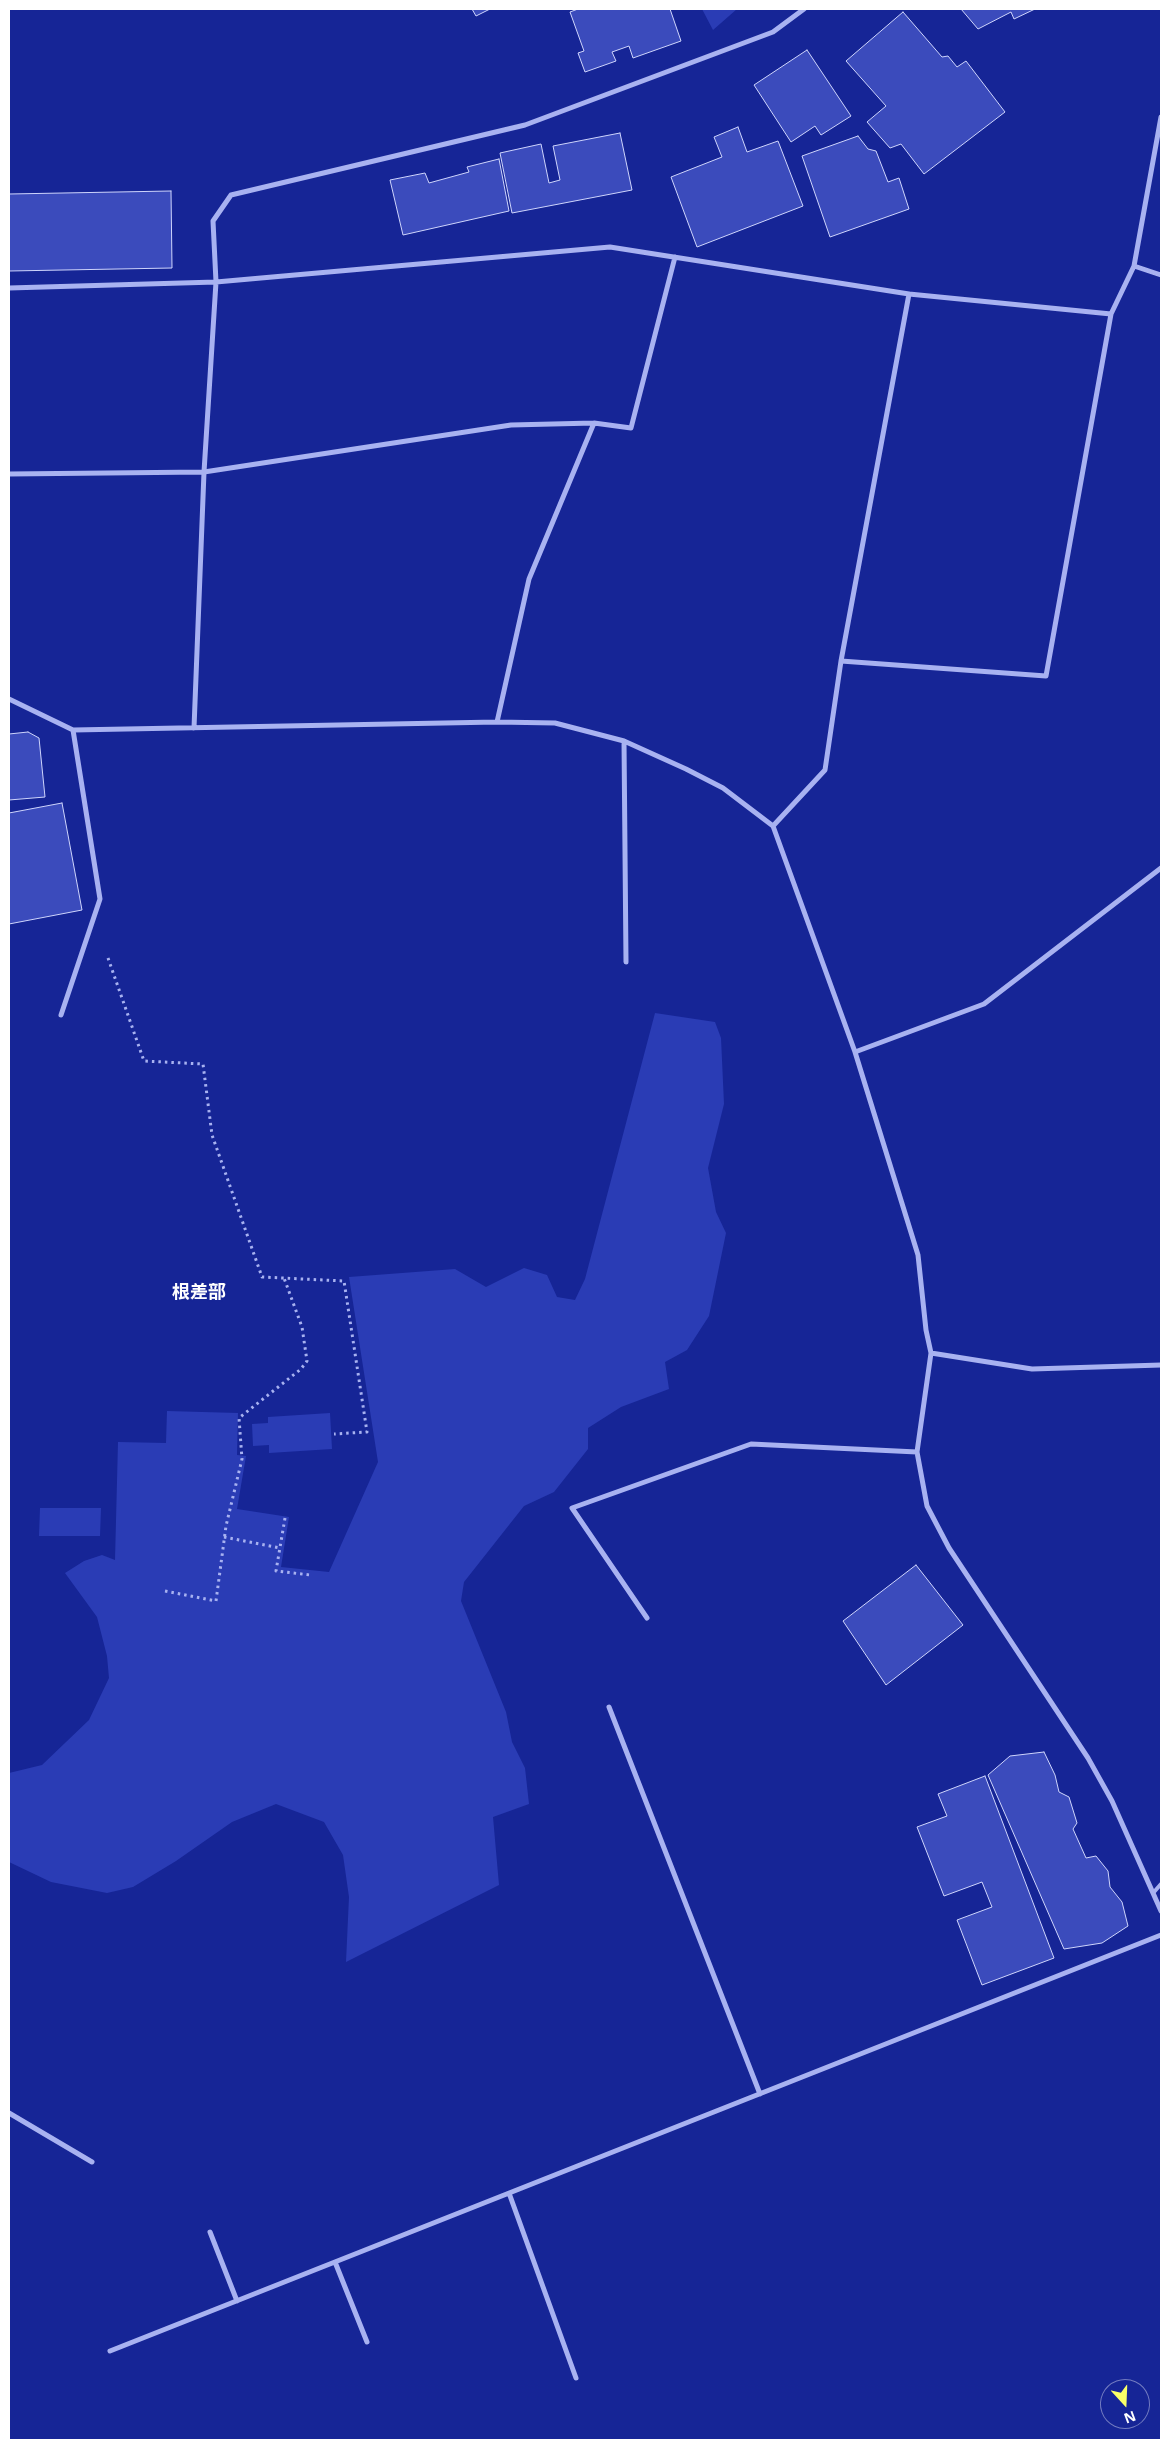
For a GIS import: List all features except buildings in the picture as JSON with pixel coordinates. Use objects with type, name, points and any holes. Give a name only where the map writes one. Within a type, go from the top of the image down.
[{"type":"street","points":[[194,728],[204,472],[216,282],[213,221],[231,195],[525,125],[773,32],[804,9]]},
{"type":"street","points":[[841,661],[1046,676],[1111,314],[1134,266],[1161,117]]},
{"type":"street","points":[[9,288],[216,282],[610,246],[909,294],[1111,314]]},
{"type":"street","points":[[9,474],[204,472],[511,425],[594,423],[631,428],[675,257]]},
{"type":"street","points":[[1134,266],[1161,275]]},
{"type":"street","points":[[773,826],[825,770],[841,661],[909,294]]},
{"type":"street","points":[[497,722],[529,579],[594,423]]},
{"type":"street","points":[[9,699],[73,730],[497,722],[555,723],[624,741],[723,788],[773,826],[855,1052],[918,1255],[926,1330],[931,1353],[916,1452],[927,1506],[949,1548],[1088,1758],[1112,1801],[1161,1911]]},
{"type":"street","points":[[61,1015],[100,899],[73,730]]},
{"type":"street","points":[[624,741],[626,962]]},
{"type":"street","points":[[855,1052],[984,1004],[1161,868]]},
{"type":"street","points":[[931,1353],[1032,1369],[1161,1365]]},
{"type":"street","points":[[647,1618],[572,1508],[752,1444],[916,1452]]},
{"type":"street","points":[[609,1707],[760,2094]]},
{"type":"street","points":[[110,2351],[1161,1935]]},
{"type":"street","points":[[9,2113],[92,2162]]},
{"type":"street","points":[[509,2193],[576,2378]]},
{"type":"street","points":[[210,2232],[237,2301]]},
{"type":"street","points":[[335,2262],[367,2342]]},
{"type":"lane","points":[[1154,1892],[1161,1884]]},
{"type":"path","points":[[94,921],[144,1061],[203,1064],[212,1135],[262,1277],[344,1281],[367,1432],[334,1434]]},
{"type":"path","points":[[165,1591],[216,1601],[224,1537],[242,1459],[239,1418],[301,1369],[307,1361],[302,1327],[284,1278]]},
{"type":"path","points":[[284,1518],[276,1571],[310,1575]]},
{"type":"path","points":[[224,1537],[280,1548]]},
{"type":"shaded area","points":[[702,9],[737,9],[713,30]]},
{"type":"shaded area","points":[[655,1013],[715,1022],[721,1038],[724,1104],[708,1168],[716,1212],[726,1233],[709,1316],[687,1350],[665,1362],[669,1389],[621,1407],[588,1428],[588,1449],[554,1492],[524,1506],[464,1582],[461,1601],[506,1712],[512,1742],[525,1768],[529,1804],[493,1817],[499,1885],[346,1962],[349,1897],[343,1855],[324,1822],[276,1804],[232,1822],[176,1861],[133,1887],[107,1893],[51,1882],[9,1862],[9,1773],[42,1765],[89,1720],[109,1678],[107,1656],[97,1617],[65,1573],[84,1561],[102,1555],[115,1560],[118,1442],[166,1443],[167,1411],[238,1413],[237,1455],[246,1456],[237,1509],[289,1517],[281,1567],[329,1572],[378,1462],[349,1277],[455,1269],[486,1287],[524,1268],[547,1275],[557,1297],[575,1300],[585,1279]]},
{"type":"shaded area","points":[[330,1413],[332,1449],[269,1453],[269,1445],[253,1446],[252,1424],[268,1423],[268,1417]]},
{"type":"shaded area","points":[[40,1508],[101,1508],[100,1536],[39,1536]]},
{"type":"district","name":"根差部","points":[[199,1293]]}]
